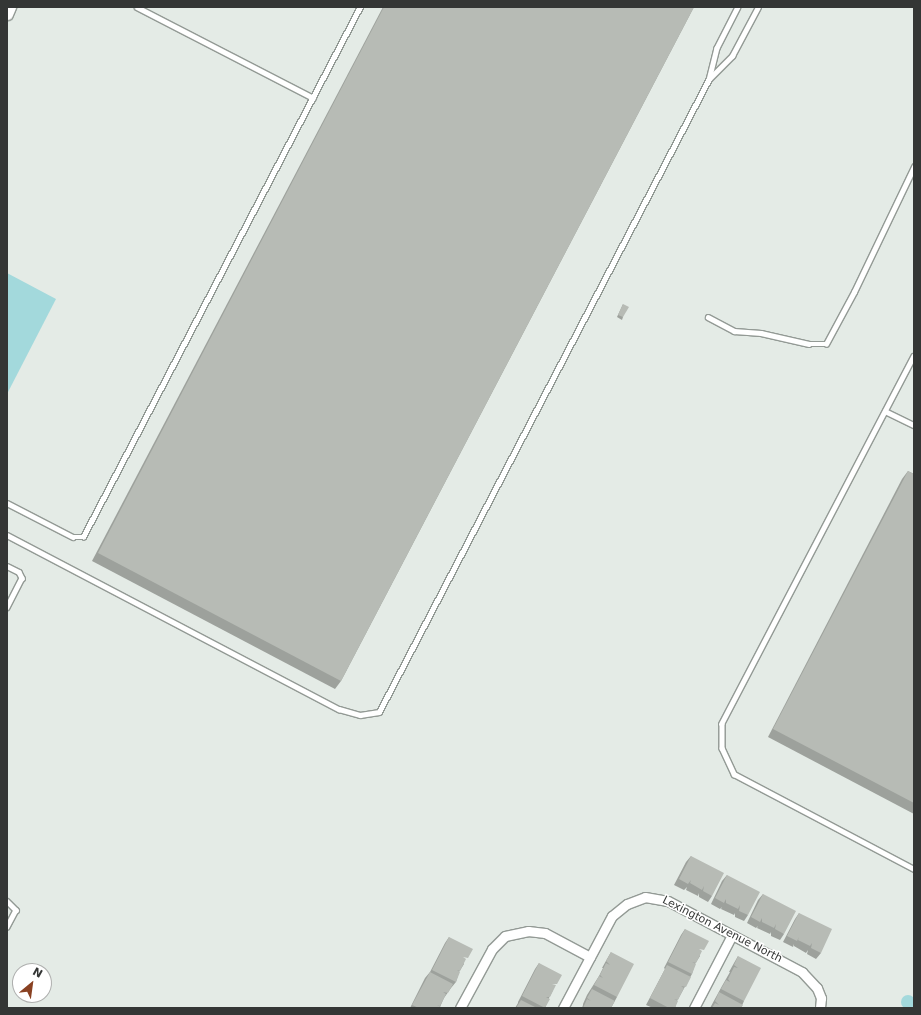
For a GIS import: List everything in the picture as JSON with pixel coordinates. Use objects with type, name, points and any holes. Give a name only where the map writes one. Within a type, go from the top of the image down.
[{"type":"street","points":[[7,14],[10,7]]},
{"type":"street","name":"Lexington Avenue North","points":[[563,1008],[612,916],[627,904],[645,897],[668,901],[802,972],[812,980],[820,998],[820,1008]]},
{"type":"street","points":[[460,1008],[492,949],[505,936],[528,931],[545,933],[590,957]]},
{"type":"street","points":[[694,1008],[732,935]]},
{"type":"lane","points":[[137,7],[313,98]]},
{"type":"lane","points":[[7,503],[53,527],[78,538],[84,537],[360,7]]},
{"type":"lane","points":[[7,536],[339,709],[360,715],[379,712],[709,79],[717,48],[738,7]]},
{"type":"lane","points":[[709,79],[732,56],[758,7]]},
{"type":"lane","points":[[708,318],[734,332],[761,333],[809,344],[826,344],[854,292],[914,167]]},
{"type":"lane","points":[[914,356],[722,724],[722,748],[734,774],[914,869]]},
{"type":"lane","points":[[886,410],[914,425]]},
{"type":"lane","points":[[7,566],[19,572],[22,578],[7,607]]},
{"type":"lane","points":[[7,901],[16,910],[7,927]]},
{"type":"water","points":[[7,273],[56,299],[7,394]]},
{"type":"water","points":[[908,995],[913,997],[915,1002],[913,1007],[908,1009],[903,1007],[901,1002],[903,997]]},
{"type":"building","points":[[384,7],[694,7],[341,681],[98,553]]},
{"type":"building","points":[[623,304],[629,307],[623,317],[618,315]]},
{"type":"building","points":[[908,471],[914,474],[914,803],[773,729]]},
{"type":"building","points":[[691,856],[724,873],[712,896],[703,891],[704,886],[702,890],[690,883],[691,880],[688,884],[679,879]]},
{"type":"building","points":[[727,875],[760,892],[748,915],[739,911],[740,905],[738,909],[726,903],[726,899],[724,903],[715,898]]},
{"type":"building","points":[[763,894],[796,911],[784,934],[775,929],[776,924],[774,928],[762,922],[762,918],[760,922],[751,917]]},
{"type":"building","points":[[799,913],[832,929],[821,953],[811,948],[812,943],[810,946],[798,940],[799,937],[797,941],[787,936]]},
{"type":"building","points":[[685,929],[709,941],[704,950],[699,949],[702,951],[696,963],[692,962],[696,964],[692,974],[668,962]]},
{"type":"building","points":[[449,937],[473,949],[468,958],[463,957],[466,959],[460,971],[457,970],[460,972],[456,982],[432,970]]},
{"type":"building","points":[[611,952],[634,964],[617,997],[594,985],[599,976],[603,978],[600,975],[606,963],[610,965],[606,961]]},
{"type":"building","points":[[738,956],[761,968],[744,1001],[721,989],[726,980],[730,982],[728,979],[734,967],[738,968],[734,965]]},
{"type":"building","points":[[539,963],[562,975],[557,984],[552,984],[556,985],[550,997],[546,997],[550,999],[545,1008],[522,996]]},
{"type":"building","points":[[667,965],[691,977],[686,987],[681,986],[684,988],[678,1000],[674,999],[678,1001],[675,1008],[669,1008],[650,998]]},
{"type":"building","points":[[430,972],[453,984],[448,993],[443,992],[446,994],[440,1006],[437,1005],[441,1007],[440,1008],[419,1008],[412,1005]]},
{"type":"building","points":[[592,989],[615,1001],[611,1008],[583,1008],[587,999],[591,1001],[587,998]]},
{"type":"building","points":[[719,992],[743,1005],[741,1008],[712,1008],[715,1003],[719,1005],[715,1001]]},
{"type":"building","points":[[521,1000],[537,1008],[516,1008]]}]
